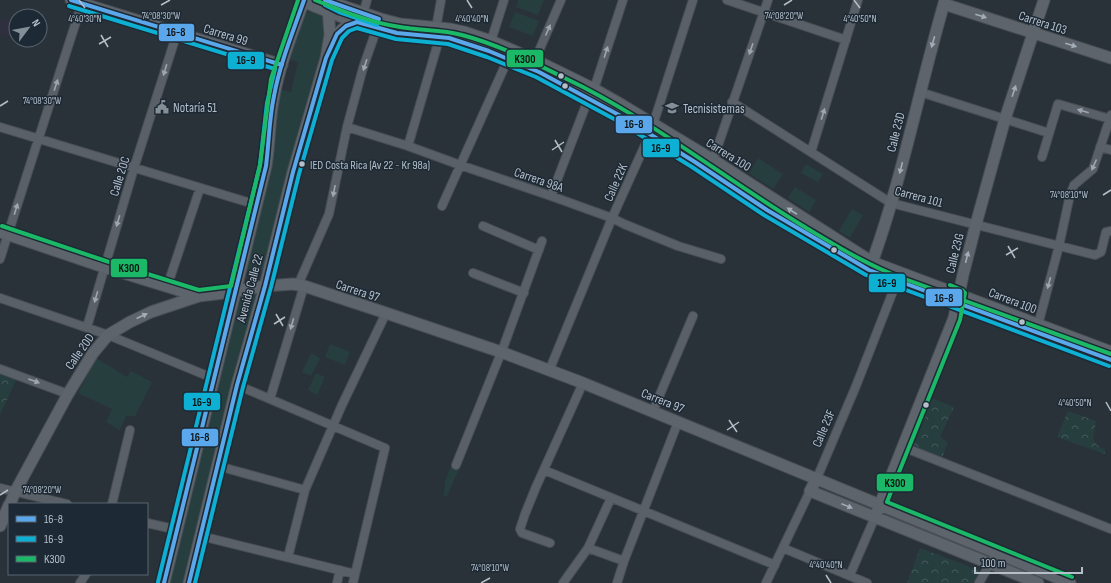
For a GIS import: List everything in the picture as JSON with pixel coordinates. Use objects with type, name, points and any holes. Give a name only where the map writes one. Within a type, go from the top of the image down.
[{"type":"main road","name":"Calle 23G","points":[[875,517],[951,327],[976,224],[1005,119],[1044,0]]},
{"type":"main road","name":"Carrera 100","points":[[304,1],[327,3],[360,18],[377,28],[411,35],[450,29],[464,32],[491,41],[534,60],[652,129],[712,160],[870,266],[958,299],[1111,360]]},
{"type":"main road","name":"Avenida Calle 22","points":[[164,583],[266,166],[273,104],[282,65],[304,1]]},
{"type":"main road","name":"Carrera 99","points":[[77,2],[282,65]]},
{"type":"main road","name":"Carrera 103","points":[[945,2],[1111,58]]},
{"type":"main road","name":"Calle 23D","points":[[870,266],[891,203],[945,2]]},
{"type":"main road","name":"Avenida Calle 22","points":[[189,583],[237,385],[265,286],[293,172],[326,58],[330,35],[327,3]]},
{"type":"main road","name":"Carrera 100","points":[[360,18],[438,32],[591,93]]},
{"type":"main road","points":[[326,58],[337,34],[346,26],[360,18]]},
{"type":"main road","name":"Carrera 100","points":[[652,129],[695,162],[767,210],[897,282],[958,299],[1038,325],[1111,352]]},
{"type":"main road","points":[[4,233],[104,267],[199,296]]},
{"type":"main road","name":"Carrera 97","points":[[236,291],[288,284],[301,286],[501,352],[653,411],[1070,583]]},
{"type":"main road","name":"Calle 20D","points":[[10,503],[68,394],[93,353],[108,335],[130,322],[152,312],[199,296],[236,291]]},
{"type":"main road","name":"Calle 23F","points":[[810,491],[816,478]]},
{"type":"main road","points":[[810,491],[1038,583]]},
{"type":"main road","name":"Calle 20D","points":[[0,526],[8,507]]},
{"type":"street","points":[[360,18],[367,0]]},
{"type":"street","points":[[408,146],[438,32],[441,0]]},
{"type":"street","points":[[491,41],[504,0]]},
{"type":"street","points":[[534,60],[561,0]]},
{"type":"street","points":[[551,196],[591,93],[623,0]]},
{"type":"street","name":"Calle 22K","points":[[549,371],[612,218],[652,129],[693,0]]},
{"type":"street","points":[[727,0],[846,40]]},
{"type":"street","points":[[712,160],[768,0]]},
{"type":"street","points":[[811,152],[858,0]]},
{"type":"street","points":[[0,260],[4,233],[38,139],[77,2]]},
{"type":"street","points":[[270,400],[301,286],[329,214],[347,127],[363,68],[377,28]]},
{"type":"street","name":"Calle 20C","points":[[87,327],[134,168],[177,33]]},
{"type":"street","points":[[442,206],[508,59]]},
{"type":"street","points":[[920,92],[1049,133]]},
{"type":"street","name":"Carrera 101","points":[[732,102],[891,203],[1095,255],[1101,252],[1109,231]]},
{"type":"street","points":[[1038,325],[1059,246],[1070,195],[1074,185],[1093,169],[1110,117],[1058,104],[1056,105],[1042,157]]},
{"type":"street","points":[[0,127],[257,205]]},
{"type":"street","name":"Carrera 98A","points":[[347,127],[408,146],[551,196],[612,218],[678,246],[720,259]]},
{"type":"street","points":[[1100,147],[1111,150]]},
{"type":"street","points":[[167,287],[200,188]]},
{"type":"street","points":[[483,226],[539,250]]},
{"type":"street","points":[[456,465],[524,293],[542,241]]},
{"type":"street","points":[[473,273],[524,293]]},
{"type":"street","name":"Calle 23F","points":[[816,478],[856,386],[897,282]]},
{"type":"street","points":[[0,298],[87,327],[215,379]]},
{"type":"street","points":[[288,557],[304,490],[386,313]]},
{"type":"street","points":[[653,411],[693,316]]},
{"type":"street","points":[[0,369],[68,394]]},
{"type":"street","points":[[550,543],[522,533],[520,529],[556,440],[583,383]]},
{"type":"street","points":[[237,385],[385,448],[353,583]]},
{"type":"street","points":[[617,583],[624,561],[678,422]]},
{"type":"street","points":[[112,503],[130,430]]},
{"type":"street","points":[[903,447],[1111,529]]},
{"type":"street","points":[[218,466],[304,490]]},
{"type":"street","points":[[544,470],[774,566]]},
{"type":"street","points":[[0,488],[63,503]]},
{"type":"street","name":"Calle 23F","points":[[766,583],[810,491]]},
{"type":"street","points":[[562,583],[588,548],[611,498]]},
{"type":"street","name":"Calle 23G","points":[[850,575],[875,517]]},
{"type":"street","points":[[148,523],[178,530]]},
{"type":"street","points":[[201,536],[355,574]]},
{"type":"street","points":[[588,548],[624,561]]},
{"type":"street","points":[[783,548],[867,583]]},
{"type":"street","points":[[979,583],[996,553]]},
{"type":"street","points":[[337,583],[340,570]]},
{"type":"shaded area","points":[[0,18],[8,20],[8,36],[0,34]]},
{"type":"green space","points":[[518,0],[544,0],[538,15],[516,7]]},
{"type":"green space","points":[[312,10],[325,18],[325,43],[285,184],[263,272],[245,272],[281,90],[291,92],[298,62],[288,59],[305,14]]},
{"type":"green space","points":[[515,12],[539,21],[533,36],[509,27]]},
{"type":"green space","points":[[758,158],[783,174],[773,189],[749,173]]},
{"type":"green space","points":[[806,164],[823,174],[818,182],[801,173]]},
{"type":"green space","points":[[795,187],[816,200],[809,212],[788,198]]},
{"type":"green space","points":[[852,209],[863,215],[850,238],[839,231]]},
{"type":"green space","points":[[258,293],[185,583],[169,583],[240,297]]},
{"type":"green space","points":[[330,344],[350,352],[345,365],[325,357]]},
{"type":"green space","points":[[311,353],[320,358],[311,376],[302,372]]},
{"type":"green space","points":[[96,358],[127,377],[131,371],[152,382],[135,416],[126,416],[120,430],[106,422],[112,409],[78,393]]},
{"type":"green space","points":[[0,373],[16,380],[0,415]]},
{"type":"green space","points":[[316,373],[325,377],[317,395],[308,390]]},
{"type":"green space","points":[[928,397],[954,407],[940,437],[948,442],[942,458],[912,445]]},
{"type":"green space","points":[[1068,411],[1096,421],[1093,439],[1097,445],[1105,450],[1105,454],[1057,437]]},
{"type":"green space","points":[[452,463],[460,467],[447,496],[444,496],[445,481]]},
{"type":"green space","points":[[920,548],[981,571],[974,583],[907,583]]},
{"type":"transit line","name":"16-8","points":[[71,0],[282,65]]},
{"type":"transit line","name":"K300","points":[[2,226],[199,290],[231,286],[260,165],[271,79],[298,0]]},
{"type":"transit line","name":"16-8","points":[[164,583],[266,166],[272,105],[277,84],[287,48],[304,0]]},
{"type":"transit line","name":"K300","points":[[315,0],[378,23],[462,35],[493,45],[524,58],[583,87],[639,119],[775,209],[864,261],[902,278],[1111,354]]},
{"type":"transit line","name":"16-8","points":[[325,0],[379,19]]},
{"type":"transit line","name":"16-9","points":[[325,5],[339,12],[377,25]]},
{"type":"transit line","name":"16-9","points":[[69,6],[275,69],[267,103],[260,165],[158,582]]},
{"type":"transit line","name":"16-8","points":[[189,583],[237,385],[265,286],[293,172],[326,58],[337,34],[346,26],[357,22],[397,33],[449,38],[489,51],[539,72],[619,115],[695,162],[767,210],[869,270],[1111,360]]},
{"type":"transit line","name":"16-9","points":[[195,583],[243,387],[271,287],[299,174],[332,60],[342,38],[349,31],[357,28],[396,39],[448,44],[487,57],[536,77],[616,120],[692,167],[764,215],[866,275],[1109,366]]},
{"type":"transit line","name":"K300","points":[[950,285],[962,290],[965,293],[960,320],[887,502],[1072,577]]},
{"type":"place","name":"Notaría 51","points":[[162,107]]},
{"type":"place","name":"Tecnisistemas","points":[[672,108]]},
{"type":"place","name":"IED Costa Rica (Av 22 - Kr 98a)","points":[[302,164]]}]
